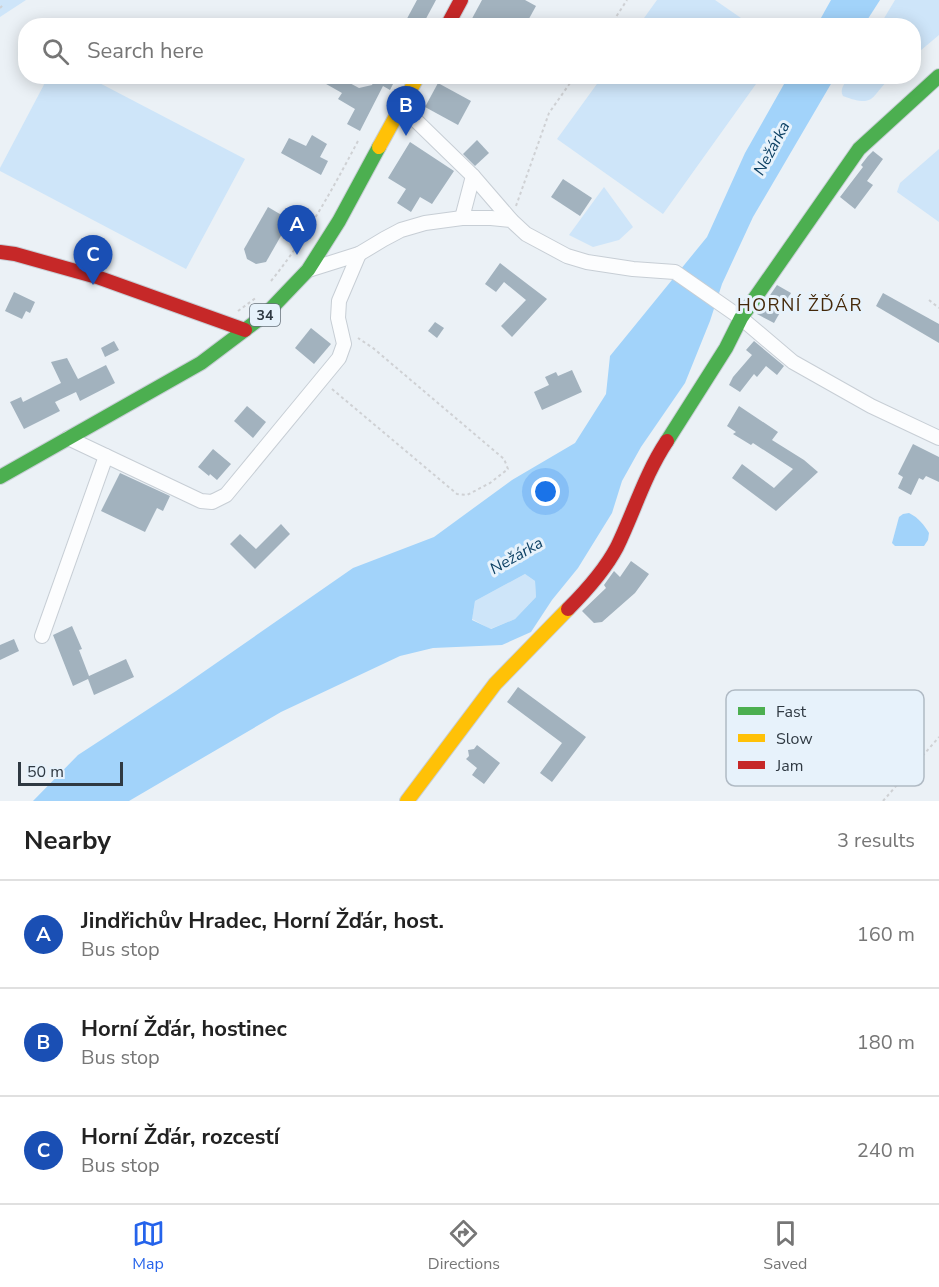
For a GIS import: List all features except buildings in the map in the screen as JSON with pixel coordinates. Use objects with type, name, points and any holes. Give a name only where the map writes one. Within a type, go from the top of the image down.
[{"type":"street","points":[[451,18],[461,0]]},
{"type":"street","points":[[406,801],[495,684],[587,590],[616,549],[655,459],[726,348],[741,318],[859,149],[939,76]]},
{"type":"street","name":"34","points":[[0,477],[201,363],[266,314],[308,270],[339,221],[413,84]]},
{"type":"street","points":[[401,106],[473,176],[526,234],[567,256],[587,262],[675,272],[741,318],[793,362],[871,406],[939,438]]},
{"type":"street","points":[[462,218],[473,176]]},
{"type":"street","points":[[308,270],[359,254],[401,230],[425,223],[462,218],[511,220]]},
{"type":"street","points":[[0,252],[15,254],[97,277],[245,330]]},
{"type":"street","points":[[68,438],[201,501],[212,502],[226,495],[339,358],[344,344],[338,318],[339,301],[359,254]]},
{"type":"street","points":[[42,636],[106,456]]},
{"type":"path","points":[[615,18],[627,0]]},
{"type":"path","points":[[0,8],[4,4]]},
{"type":"path","points":[[511,220],[549,113],[569,84]]},
{"type":"path","points":[[268,285],[292,255],[330,194],[358,141]]},
{"type":"path","points":[[236,312],[262,293]]},
{"type":"path","points":[[929,300],[939,308]]},
{"type":"path","points":[[321,379],[457,494],[467,495],[508,470],[504,459],[373,348],[340,327]]},
{"type":"path","points":[[924,754],[939,737]]},
{"type":"path","points":[[883,801],[896,786]]},
{"type":"shaded area","points":[[0,0],[26,0],[0,17]]},
{"type":"shaded area","points":[[657,0],[715,0],[741,18],[644,18]]},
{"type":"shaded area","points":[[895,0],[939,0],[939,35],[921,50],[921,18],[884,18]]},
{"type":"shaded area","points":[[44,84],[101,84],[245,159],[186,269],[0,171]]},
{"type":"shaded area","points":[[597,84],[756,84],[663,214],[557,139]]},
{"type":"shaded area","points":[[845,84],[885,84],[872,98],[862,101],[843,96],[842,88]]},
{"type":"shaded area","points":[[939,149],[939,222],[897,192],[900,183]]},
{"type":"shaded area","points":[[604,187],[633,227],[619,240],[593,247],[569,235]]},
{"type":"shaded area","points":[[525,574],[535,581],[536,597],[515,619],[490,629],[472,619],[475,601]]},
{"type":"water","points":[[831,0],[880,0],[868,18],[821,18]]},
{"type":"water","name":"Nežárka","points":[[784,84],[831,84],[753,217],[722,284],[685,383],[641,447],[622,481],[612,513],[578,568],[552,600],[531,632],[502,645],[433,648],[400,656],[281,712],[129,801],[33,801],[78,755],[176,691],[353,568],[434,537],[512,480],[575,443],[606,394],[610,356],[707,237],[745,153]],"holes":[[[525,574],[535,581],[536,597],[515,619],[491,629],[472,620],[475,601]]]},
{"type":"water","points":[[909,513],[921,522],[929,533],[924,546],[895,546],[892,543],[899,517]]},
{"type":"traffic: fast","points":[[667,441],[726,348],[741,318],[859,149],[939,76]]},
{"type":"traffic: fast","points":[[0,477],[201,363],[266,314],[308,270],[339,221],[379,147]]},
{"type":"traffic: slow","points":[[379,147],[414,84]]},
{"type":"traffic: slow","points":[[407,801],[495,684],[568,609]]},
{"type":"traffic: jam","points":[[451,18],[461,0]]},
{"type":"traffic: jam","points":[[0,252],[15,254],[97,277],[245,330]]},
{"type":"traffic: jam","points":[[568,609],[595,580],[617,547],[652,467],[667,441]]},
{"type":"place","name":"Horní Žďár, hostinec","points":[[406,136]]},
{"type":"place","name":"Jindřichův Hradec, Horní Žďár, host.","points":[[297,255]]},
{"type":"place","name":"Horní Žďár, rozcestí","points":[[93,285]]},
{"type":"district","name":"HORNÍ ŽĎÁR","points":[[800,305]]}]
